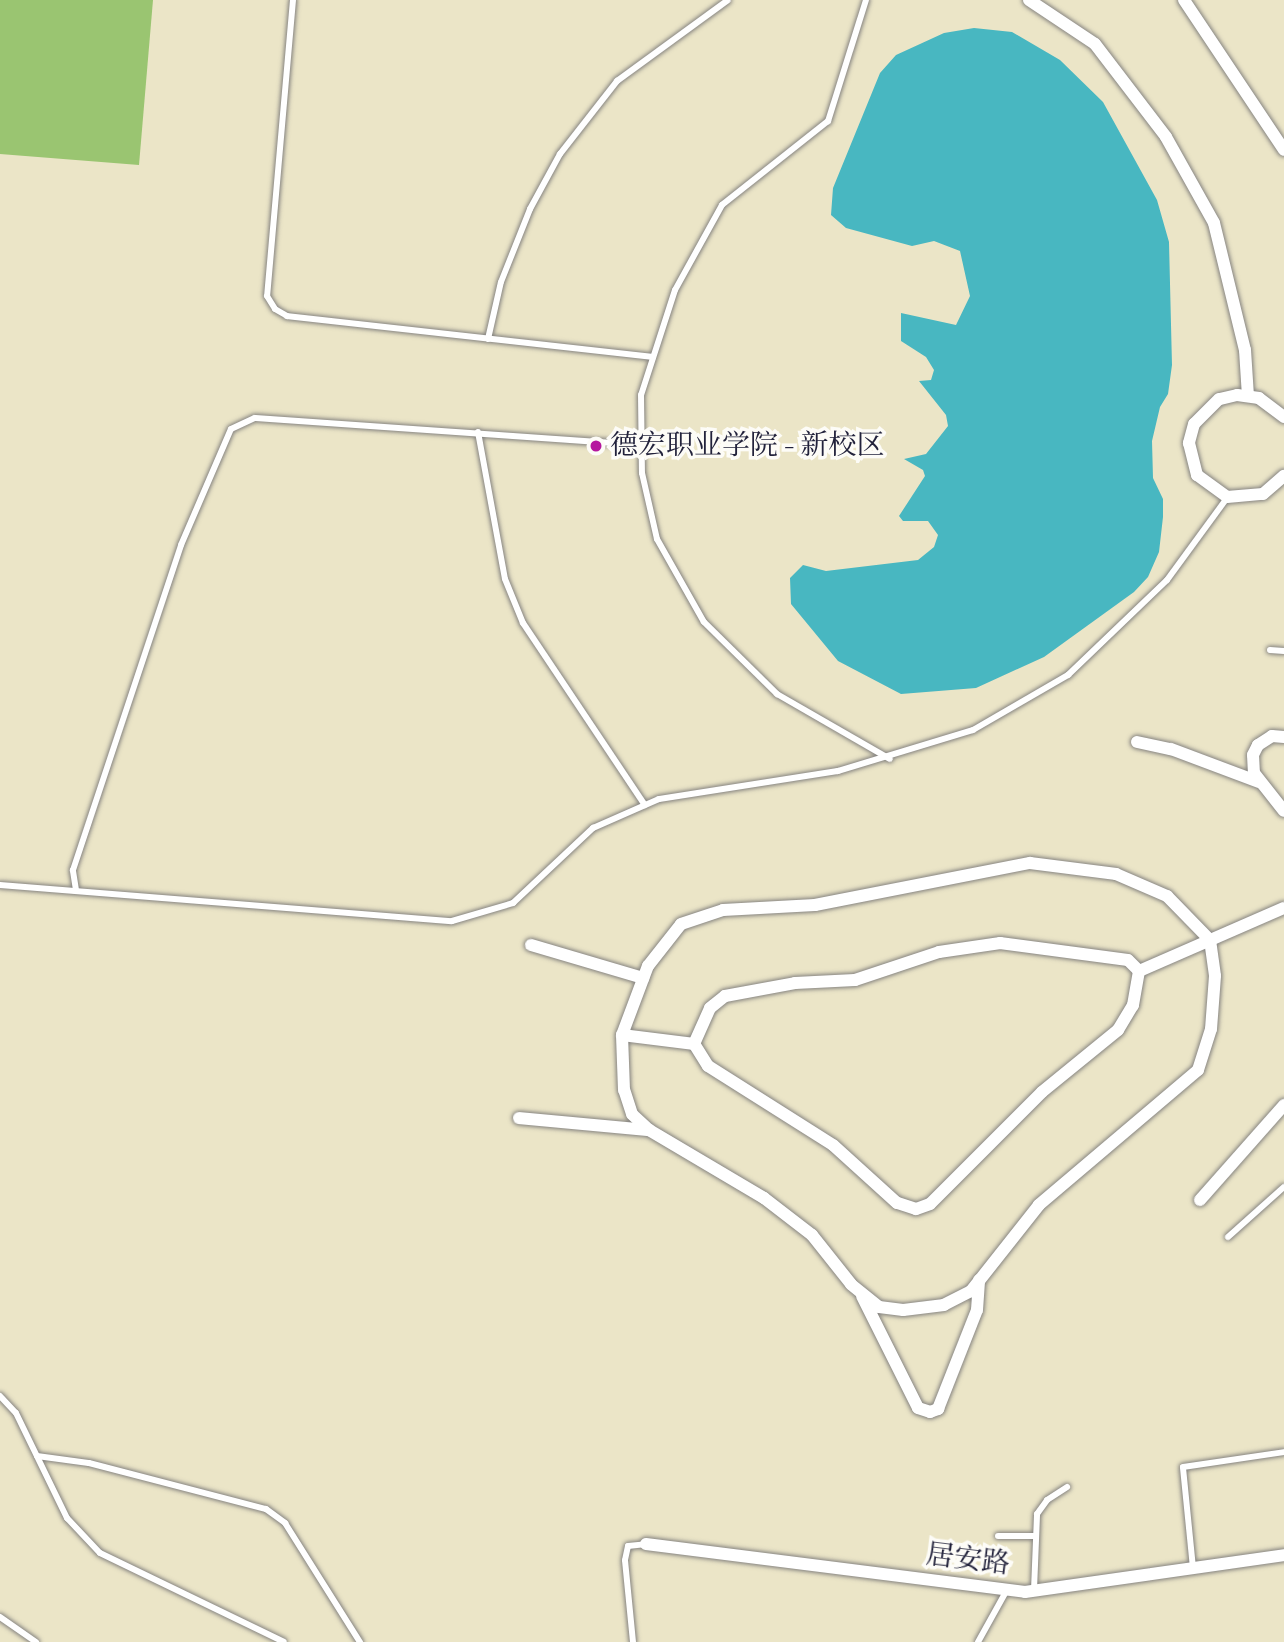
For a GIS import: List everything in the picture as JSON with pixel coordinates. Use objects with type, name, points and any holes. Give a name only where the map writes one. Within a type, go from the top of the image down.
[{"type":"street","points":[[1029,0],[1094,44],[1166,137],[1208,212],[1245,350],[1248,396]]},
{"type":"street","points":[[1184,0],[1284,150]]},
{"type":"street","points":[[1284,417],[1268,401],[1248,396],[1219,399],[1205,410],[1189,443],[1197,474],[1209,488],[1227,497],[1263,494],[1284,476]]},
{"type":"street","points":[[1284,737],[1272,736],[1258,745],[1253,755],[1259,782],[1284,811]]},
{"type":"street","points":[[1137,742],[1171,749],[1259,782]]},
{"type":"street","points":[[1030,863],[1116,874],[1167,896],[1210,940],[1215,976],[1210,1029],[1198,1070],[1049,1196],[971,1291],[944,1305],[903,1310],[879,1307],[858,1290],[812,1236],[764,1198],[649,1130],[632,1114],[624,1090],[622,1035],[643,978],[681,924],[723,910],[815,905],[1030,863]]},
{"type":"street","points":[[1139,971],[1284,908]]},
{"type":"street","points":[[694,1044],[710,1008],[725,996],[795,983],[855,980],[939,951],[1000,943],[1036,946],[1110,954],[1128,960],[1139,971]]},
{"type":"street","points":[[531,945],[643,978]]},
{"type":"street","points":[[694,1044],[708,1066],[833,1146],[897,1203],[916,1209],[944,1192],[1042,1092],[1118,1030],[1133,1005],[1139,971]]},
{"type":"street","points":[[622,1035],[694,1044]]},
{"type":"street","points":[[1200,1200],[1284,1105]]},
{"type":"street","points":[[519,1118],[649,1130]]},
{"type":"street","points":[[858,1290],[918,1408],[930,1412],[938,1409],[977,1310],[979,1280]]},
{"type":"street","name":"居安路","points":[[646,1544],[1007,1590],[1034,1590],[1284,1555]]},
{"type":"lane","points":[[293,0],[267,296],[275,309],[287,317],[653,357]]},
{"type":"lane","points":[[488,339],[500,282],[530,209],[560,154],[617,81],[728,0]]},
{"type":"lane","points":[[866,0],[828,121],[722,205],[675,290],[641,396],[642,473],[657,539],[704,622],[777,694],[890,759]]},
{"type":"lane","points":[[76,890],[73,870],[181,545],[231,429],[255,418],[642,445]]},
{"type":"lane","points":[[478,432],[505,579],[523,623],[645,805]]},
{"type":"lane","points":[[0,885],[453,921],[513,903],[593,828],[645,805],[890,759],[973,730],[1068,675],[1167,580],[1227,497]]},
{"type":"lane","points":[[1270,650],[1284,651]]},
{"type":"lane","points":[[1228,1237],[1284,1187]]},
{"type":"lane","points":[[0,1396],[16,1413],[67,1518],[100,1553],[284,1642]]},
{"type":"lane","points":[[1193,1568],[1183,1467],[1284,1452]]},
{"type":"lane","points":[[37,1457],[89,1463],[266,1509],[285,1523],[360,1642]]},
{"type":"lane","points":[[1034,1590],[1037,1514],[1047,1500],[1067,1487]]},
{"type":"lane","points":[[998,1535],[1036,1536]]},
{"type":"lane","points":[[633,1642],[625,1560],[628,1546],[646,1544]]},
{"type":"lane","points":[[978,1642],[1007,1590]]},
{"type":"lane","points":[[0,1617],[36,1642]]},
{"type":"green space","points":[[0,0],[153,0],[139,165],[0,154]]},
{"type":"water","points":[[974,28],[1012,32],[1060,60],[1103,102],[1157,200],[1169,242],[1172,365],[1168,394],[1160,407],[1152,441],[1153,478],[1163,499],[1163,517],[1159,552],[1148,577],[1134,592],[1044,657],[976,688],[901,694],[838,661],[791,604],[790,578],[803,565],[826,571],[918,560],[934,547],[938,535],[928,521],[903,521],[899,516],[925,476],[923,470],[904,459],[926,454],[948,426],[946,415],[919,381],[931,380],[934,370],[926,357],[901,341],[901,313],[956,325],[970,296],[960,251],[934,241],[912,246],[846,228],[831,215],[833,188],[880,73],[896,55],[944,33]]},
{"type":"place","name":"德宏职业学院 - 新校区","points":[[596,446]]}]
